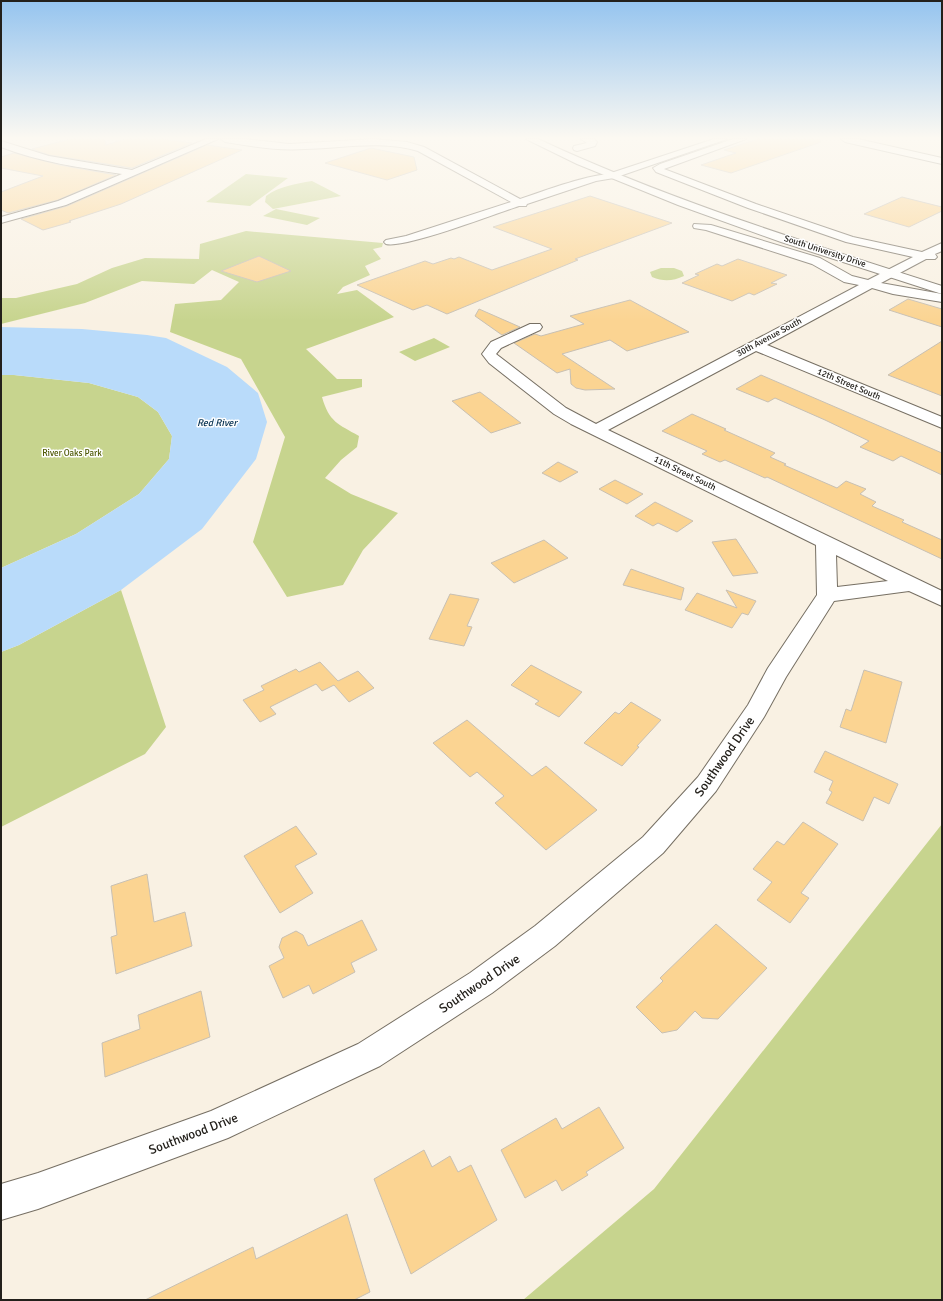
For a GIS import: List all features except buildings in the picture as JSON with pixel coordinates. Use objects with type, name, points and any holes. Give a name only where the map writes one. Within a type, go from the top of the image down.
[{"type":"street","points":[[1,220],[70,200]]},
{"type":"street","points":[[514,200],[522,204]]},
{"type":"street","points":[[390,242],[408,239],[534,200]]},
{"type":"street","name":"South University Drive","points":[[669,200],[720,218],[942,290]]},
{"type":"street","name":"South University Drive","points":[[698,200],[942,279]]},
{"type":"street","points":[[736,200],[850,240],[865,244],[904,250],[942,260]]},
{"type":"street","points":[[698,226],[707,227],[816,261],[848,279],[893,290],[942,298]]},
{"type":"street","name":"30th Avenue South","points":[[596,430],[867,284],[942,246]]},
{"type":"street","name":"11th Street South","points":[[535,327],[496,345],[489,354],[494,360],[560,411],[942,599]]},
{"type":"street","name":"12th Street South","points":[[755,345],[942,423]]},
{"type":"street","points":[[826,542],[827,595],[913,584]]},
{"type":"street","name":"Southwood Drive","points":[[1,1202],[38,1191],[216,1126],[369,1054],[481,983],[532,946],[653,845],[707,784],[756,710],[827,595]]},
{"type":"green space","points":[[209,200],[259,200],[250,206],[206,202]]},
{"type":"green space","points":[[265,200],[322,200],[273,209],[265,202]]},
{"type":"green space","points":[[276,209],[320,218],[307,225],[263,216]]},
{"type":"green space","points":[[246,231],[383,243],[382,247],[373,249],[381,259],[365,266],[370,275],[343,287],[337,294],[357,290],[394,317],[306,349],[337,379],[362,379],[362,387],[322,397],[331,417],[340,425],[359,436],[357,447],[341,460],[325,478],[351,494],[398,513],[363,550],[343,585],[287,597],[253,542],[285,437],[241,359],[170,332],[175,304],[221,300],[239,282],[212,270],[194,284],[142,281],[85,303],[1,324],[1,298],[16,298],[77,284],[112,268],[145,258],[199,259],[200,244]]},
{"type":"green space","points":[[661,268],[674,268],[682,271],[684,276],[668,280],[661,280],[652,277],[650,272]]},
{"type":"green space","points":[[434,338],[450,347],[415,361],[399,352]]},
{"type":"green space","name":"River Oaks Park","points":[[1,375],[89,383],[138,397],[158,412],[172,436],[169,459],[139,494],[76,534],[1,568]]},
{"type":"green space","points":[[121,590],[166,727],[145,754],[1,827],[1,652],[19,645]]},
{"type":"green space","points":[[942,824],[942,1300],[523,1300],[654,1189]]},
{"type":"water","name":"Red River","points":[[1,327],[82,329],[166,338],[227,367],[258,393],[267,422],[256,459],[202,529],[121,590],[19,645],[1,652],[1,568],[76,534],[139,494],[169,459],[172,436],[158,412],[138,397],[89,383],[1,375]]}]
